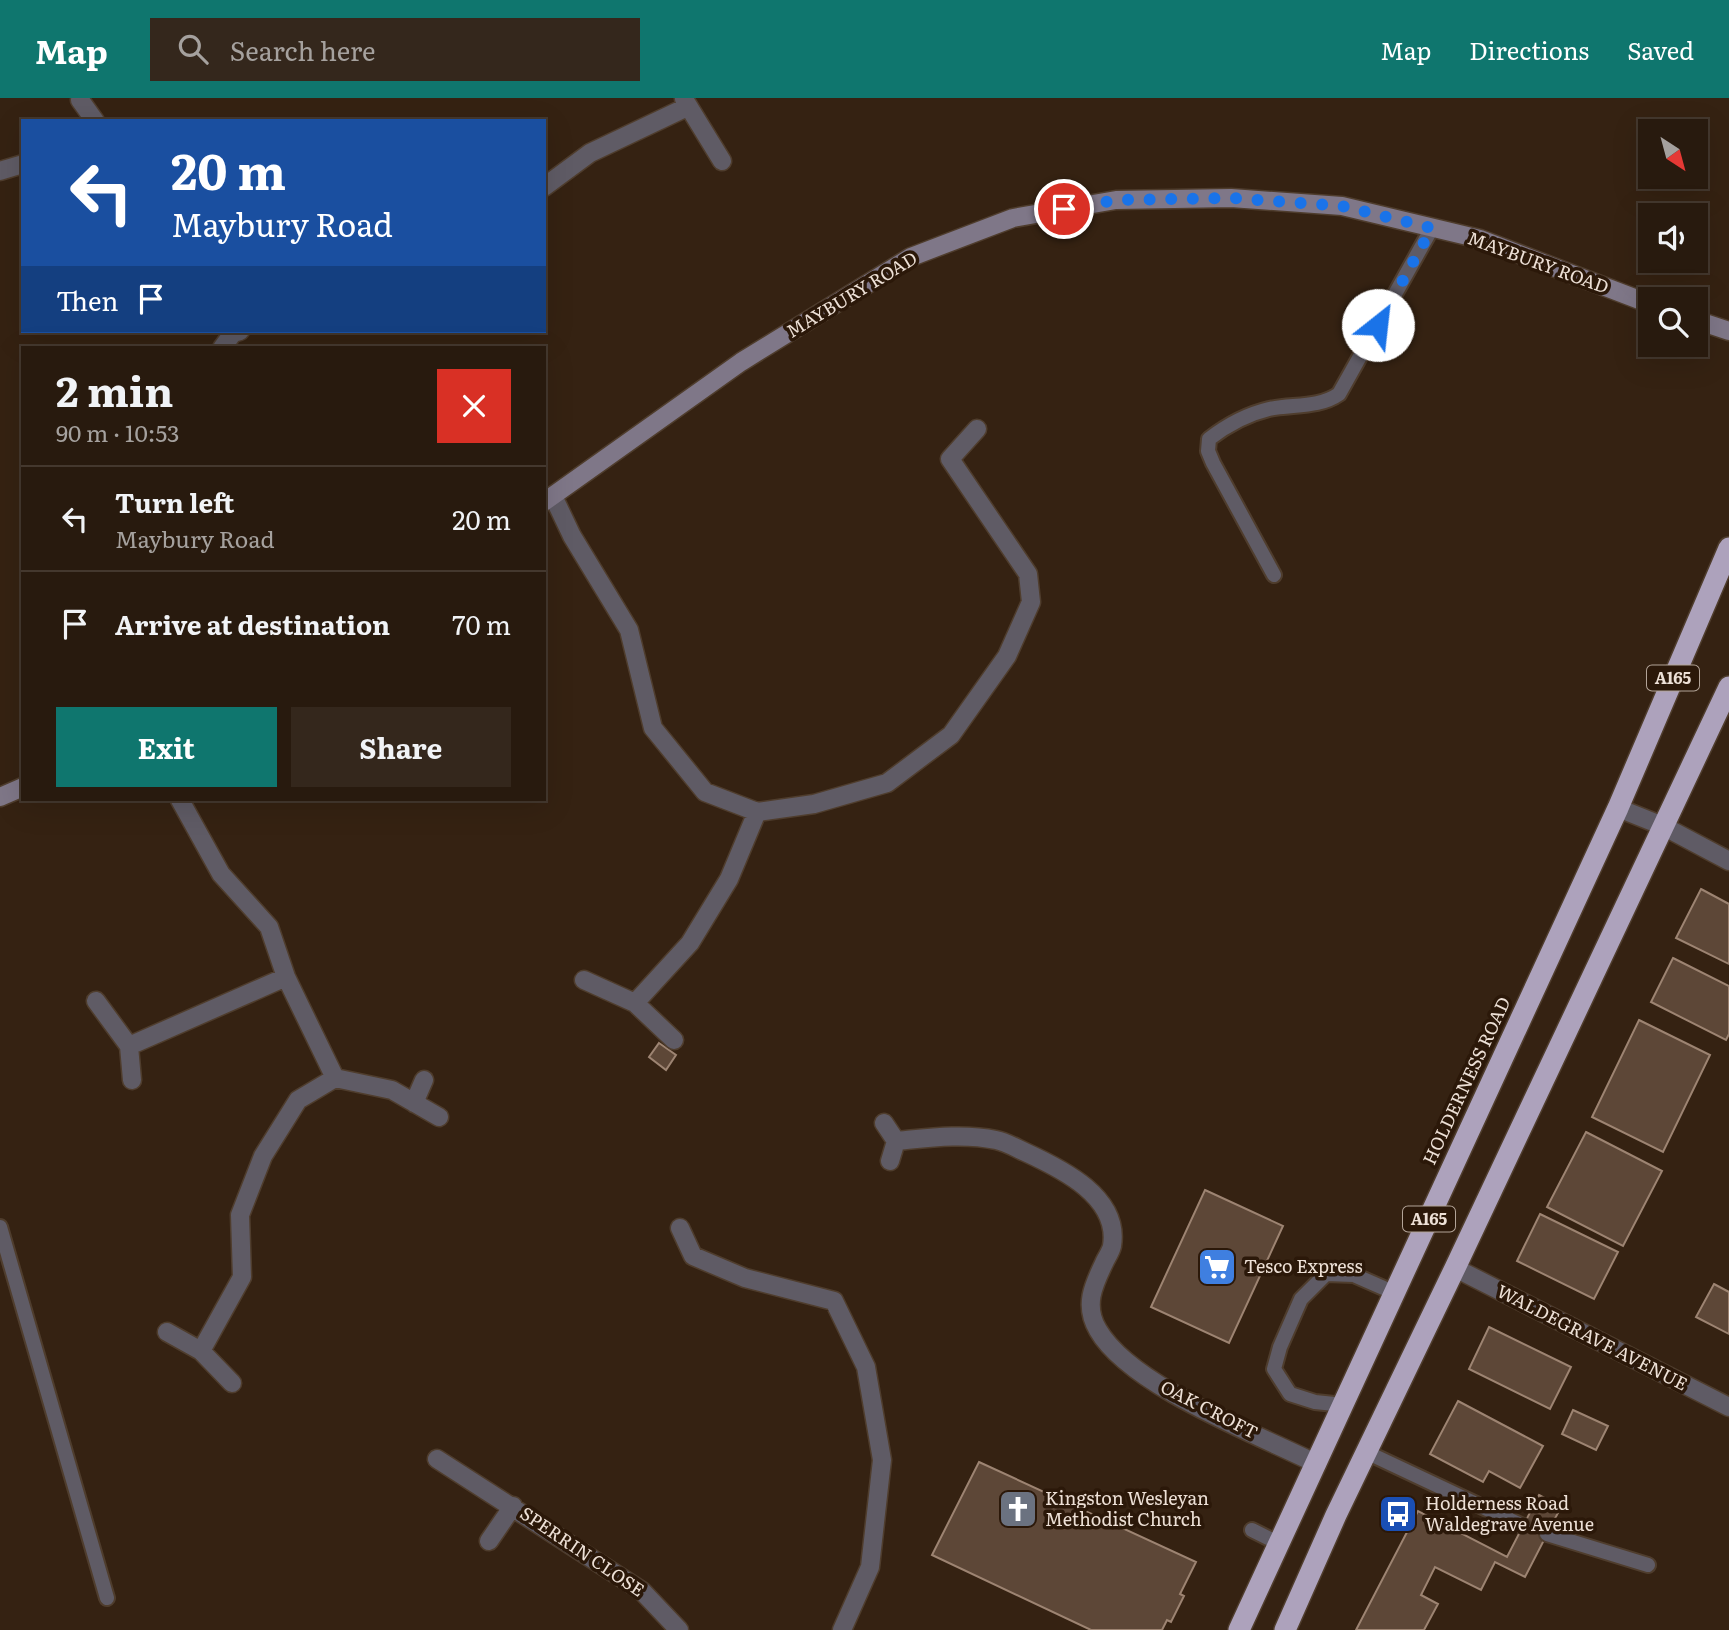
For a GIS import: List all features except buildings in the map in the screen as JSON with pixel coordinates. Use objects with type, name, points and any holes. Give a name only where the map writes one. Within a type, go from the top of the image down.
[{"type":"highway","name":"HOLDERNESS ROAD","points":[[1239,1630],[1618,808],[1729,548]]},
{"type":"highway","name":"A165","points":[[1285,1630],[1366,1452],[1729,687]]},
{"type":"street","points":[[80,100],[94,119]]},
{"type":"street","points":[[546,186],[590,153],[685,103],[722,161]]},
{"type":"street","points":[[0,171],[21,165]]},
{"type":"street","name":"MAYBURY ROAD","points":[[549,499],[741,362],[911,257],[1013,218],[1116,200],[1231,198],[1342,206],[1480,239],[1638,299]]},
{"type":"street","points":[[1708,324],[1729,331]]},
{"type":"street","points":[[549,499],[629,630],[653,728],[705,792],[757,812],[814,804],[887,783],[951,735],[1007,656],[1031,602],[1028,574],[950,459],[977,429]]},
{"type":"street","points":[[0,797],[21,788]]},
{"type":"street","points":[[181,801],[221,874],[269,927],[286,977],[335,1078]]},
{"type":"street","points":[[1618,808],[1663,826],[1729,861]]},
{"type":"street","points":[[635,1003],[690,943],[729,879],[757,812]]},
{"type":"street","points":[[129,1046],[286,977]]},
{"type":"street","points":[[584,980],[635,1003],[674,1040]]},
{"type":"street","points":[[96,1002],[129,1046],[132,1080]]},
{"type":"street","points":[[201,1350],[242,1277],[240,1215],[262,1156],[299,1100],[335,1078],[392,1090],[439,1117]]},
{"type":"street","points":[[414,1102],[424,1080]]},
{"type":"street","points":[[884,1123],[896,1141],[890,1161]]},
{"type":"street","name":"OAK CROFT","points":[[896,1141],[944,1136],[998,1140],[1061,1169],[1088,1190],[1109,1215],[1112,1247],[1091,1289],[1090,1311],[1098,1330],[1118,1356],[1171,1393],[1317,1464]]},
{"type":"street","points":[[680,1228],[694,1256],[745,1278],[834,1301],[866,1367],[882,1460],[870,1567],[842,1630]]},
{"type":"street","name":"WALDEGRAVE AVENUE","points":[[1455,1268],[1729,1407]]},
{"type":"street","points":[[167,1332],[201,1350],[232,1383]]},
{"type":"street","name":"SPERRIN CLOSE","points":[[437,1459],[642,1591],[679,1630]]},
{"type":"street","name":"SPERRIN CLOSE","points":[[489,1541],[513,1506]]},
{"type":"lane","points":[[1274,575],[1213,463],[1208,451],[1209,439],[1226,426],[1267,410],[1328,401],[1339,394],[1432,228]]},
{"type":"lane","points":[[0,1227],[107,1598]]},
{"type":"lane","points":[[1344,1405],[1315,1402],[1290,1394],[1273,1369],[1301,1299],[1326,1274],[1354,1275],[1395,1293]]},
{"type":"lane","points":[[1366,1452],[1523,1526]]},
{"type":"lane","points":[[1252,1531],[1280,1544]]},
{"type":"lane","points":[[1547,1534],[1648,1565]]},
{"type":"place","name":"Tesco Express","points":[[1217,1267]]},
{"type":"place","name":"Kingston Wesleyan Methodist Church","points":[[1018,1509]]},
{"type":"place","name":"Holderness Road Waldegrave Avenue","points":[[1398,1514]]},
{"type":"route","points":[[1064,209],[1116,200],[1231,198],[1342,206],[1432,228],[1378,325]]}]
